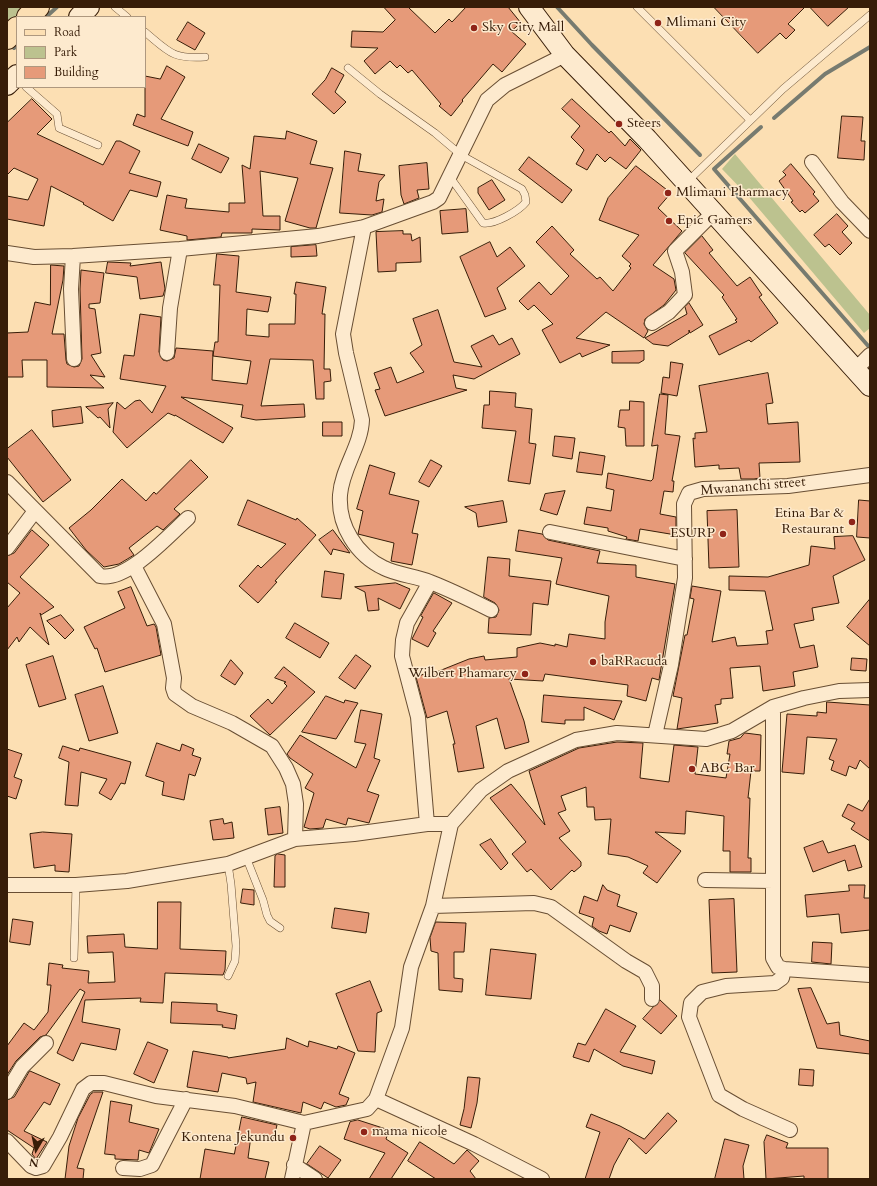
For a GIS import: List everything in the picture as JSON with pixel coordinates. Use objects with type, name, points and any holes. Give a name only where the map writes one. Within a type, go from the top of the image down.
[{"type":"main road","points":[[29,16],[38,7]]},
{"type":"main road","points":[[7,38],[16,29]]},
{"type":"street","points":[[79,16],[89,7]]},
{"type":"street","points":[[529,7],[565,56],[647,139],[713,213],[863,362],[870,386]]},
{"type":"street","points":[[7,253],[34,257],[180,249],[318,236],[364,227],[433,202],[439,198],[487,100],[505,85],[565,56]]},
{"type":"street","points":[[812,162],[842,202],[870,230]]},
{"type":"street","points":[[652,323],[669,312],[685,295],[682,272],[675,251],[713,213]]},
{"type":"street","points":[[364,227],[343,334],[362,420],[362,429],[342,478],[340,509],[351,540],[370,560],[384,568],[430,582],[491,610]]},
{"type":"street","points":[[168,353],[170,308],[180,249]]},
{"type":"street","points":[[73,256],[71,289],[74,358]]},
{"type":"street","name":"Mwananchi street","points":[[655,735],[673,652],[685,578],[684,504],[689,494],[703,489],[788,486],[870,475]]},
{"type":"street","points":[[7,482],[100,576],[106,578],[134,566],[188,518]]},
{"type":"street","points":[[7,548],[35,511]]},
{"type":"street","points":[[550,532],[685,559]]},
{"type":"street","points":[[134,566],[164,624],[174,678],[172,688],[175,694],[192,706],[232,723],[272,746],[286,768],[293,784],[296,804],[295,839]]},
{"type":"street","points":[[427,824],[418,717],[402,656],[403,640],[408,623],[430,582]]},
{"type":"street","points":[[7,1141],[30,1166],[36,1168],[43,1166],[60,1137],[83,1089],[91,1083],[104,1083],[156,1096],[235,1106],[304,1123],[367,1109],[376,1099],[402,1028],[411,967],[433,906],[451,824],[481,790],[508,771],[576,740],[617,733],[706,739],[732,731],[773,707],[804,698],[825,694],[870,690]]},
{"type":"street","points":[[773,707],[773,958],[778,967],[784,969],[870,975]]},
{"type":"street","points":[[7,885],[76,885],[127,881],[228,864],[295,839],[354,834],[427,824],[451,824]]},
{"type":"street","points":[[705,880],[772,881]]},
{"type":"street","points":[[433,906],[534,903],[551,907],[626,961],[645,972],[652,986],[652,999]]},
{"type":"street","points":[[784,969],[782,978],[775,983],[726,986],[702,992],[691,1004],[689,1017],[719,1095],[737,1106],[790,1130]]},
{"type":"street","points":[[7,1092],[22,1067],[46,1043]]},
{"type":"street","points":[[122,1168],[140,1169],[152,1165],[186,1099]]},
{"type":"street","points":[[376,1099],[474,1144],[542,1179]]},
{"type":"street","points":[[292,1179],[304,1123]]},
{"type":"street","points":[[294,1165],[315,1179]]},
{"type":"lane","points":[[115,7],[126,16]]},
{"type":"lane","points":[[637,7],[750,120]]},
{"type":"lane","points":[[686,183],[750,120],[870,15]]},
{"type":"lane","points":[[146,33],[176,56],[205,57]]},
{"type":"lane","points":[[348,68],[380,94],[435,133],[461,155],[522,189],[526,202],[522,208],[489,224],[483,223],[477,218],[450,177]]},
{"type":"lane","points":[[25,88],[57,114],[57,125],[59,128],[98,144]]},
{"type":"lane","points":[[246,857],[263,900],[267,915],[270,921],[280,928]]},
{"type":"lane","points":[[228,864],[236,946],[235,961],[228,976]]},
{"type":"lane","points":[[74,958],[76,885]]},
{"type":"green space","points":[[7,7],[27,7],[18,16],[16,16],[16,18],[7,27]]},
{"type":"green space","points":[[735,154],[870,315],[870,328],[864,333],[748,196],[722,169]]},
{"type":"building","points":[[384,7],[408,7],[435,33],[449,19],[452,22],[466,7],[508,7],[521,23],[511,31],[526,44],[502,72],[493,64],[462,100],[463,101],[451,116],[439,106],[441,104],[412,70],[408,73],[400,65],[397,68],[390,61],[375,74],[364,61],[378,48],[351,47],[352,31],[383,32],[395,20]]},
{"type":"building","points":[[714,7],[805,7],[788,24],[795,30],[786,39],[780,33],[758,53]]},
{"type":"building","points":[[810,7],[849,7],[828,26]]},
{"type":"building","points":[[188,22],[205,33],[195,50],[177,40]]},
{"type":"building","points":[[167,66],[185,77],[161,119],[193,132],[188,146],[133,125],[137,114],[145,117],[146,76],[160,79]]},
{"type":"building","points":[[332,68],[344,75],[335,92],[346,102],[334,114],[312,94],[325,80]]},
{"type":"building","points":[[32,99],[52,119],[37,134],[103,165],[116,141],[120,141],[140,151],[129,173],[161,182],[157,197],[130,190],[113,221],[83,204],[84,203],[51,186],[44,226],[7,219],[7,196],[28,200],[38,179],[14,168],[7,175],[7,123]]},
{"type":"building","points":[[572,99],[609,133],[611,131],[625,146],[630,139],[641,150],[626,169],[610,157],[605,162],[597,154],[587,170],[576,164],[584,150],[571,137],[580,126],[562,109]]},
{"type":"building","points":[[842,116],[863,117],[861,141],[865,141],[864,160],[838,158]]},
{"type":"building","points":[[287,131],[317,141],[310,164],[333,168],[316,228],[310,228],[285,221],[298,178],[260,171],[263,216],[280,216],[280,230],[252,229],[252,233],[222,233],[221,237],[187,240],[187,236],[160,230],[167,195],[187,199],[185,208],[229,212],[229,203],[245,203],[242,165],[250,169],[254,136],[285,139]]},
{"type":"building","points":[[199,144],[229,158],[221,173],[192,159]]},
{"type":"building","points":[[345,151],[361,154],[358,171],[385,175],[379,182],[376,201],[384,199],[382,212],[372,215],[340,213]]},
{"type":"building","points":[[529,157],[572,190],[562,203],[519,170]]},
{"type":"building","points":[[427,163],[429,189],[417,190],[419,198],[404,204],[401,195],[399,166]]},
{"type":"building","points":[[791,164],[815,192],[813,194],[819,201],[805,213],[802,210],[800,212],[791,202],[793,201],[779,181],[786,175],[783,172]]},
{"type":"building","points":[[636,166],[671,193],[658,208],[682,231],[653,265],[674,279],[676,290],[664,305],[645,319],[644,324],[648,331],[644,338],[606,312],[576,338],[610,345],[582,357],[580,353],[560,363],[542,330],[553,324],[534,305],[528,310],[519,301],[539,282],[551,295],[569,276],[536,242],[552,226],[574,250],[570,254],[597,279],[600,277],[613,291],[631,268],[629,266],[631,264],[622,256],[639,235],[599,220],[608,198]]},
{"type":"building","points":[[492,180],[505,200],[489,210],[478,193],[478,188]]},
{"type":"building","points":[[466,209],[468,232],[442,234],[440,211]]},
{"type":"building","points":[[837,214],[848,226],[842,232],[852,243],[840,255],[829,244],[825,247],[814,235]]},
{"type":"building","points":[[403,231],[403,234],[411,234],[412,241],[420,237],[421,262],[396,263],[396,271],[378,272],[376,232]]},
{"type":"building","points":[[702,236],[713,250],[709,253],[737,286],[750,277],[762,295],[759,297],[778,323],[751,342],[749,340],[719,355],[709,336],[737,322],[735,320],[737,319],[722,297],[724,295],[685,253]]},
{"type":"building","points":[[490,242],[497,257],[510,247],[525,266],[497,288],[506,309],[485,317],[460,257]]},
{"type":"building","points":[[316,245],[317,256],[291,257],[291,247]]},
{"type":"building","points":[[217,254],[239,256],[236,292],[271,297],[268,312],[247,309],[246,335],[269,337],[269,324],[295,324],[296,294],[294,294],[296,282],[326,287],[322,314],[325,314],[324,369],[330,369],[331,381],[324,382],[324,399],[316,399],[313,360],[270,359],[261,406],[304,404],[305,417],[256,420],[241,417],[243,405],[181,397],[233,428],[223,443],[175,415],[168,413],[127,448],[113,432],[117,402],[125,409],[135,401],[140,400],[152,413],[166,386],[120,379],[124,355],[134,356],[140,314],[161,317],[159,352],[163,360],[167,361],[174,358],[176,348],[213,351],[212,380],[247,384],[251,361],[213,356],[215,342],[218,342],[220,285],[214,285]]},
{"type":"building","points":[[108,262],[131,263],[130,266],[161,262],[165,289],[163,296],[140,299],[137,277],[106,273]]},
{"type":"building","points":[[51,265],[64,266],[63,280],[52,334],[64,334],[67,364],[74,367],[79,366],[82,359],[80,289],[81,270],[104,273],[100,303],[89,304],[89,308],[95,309],[101,353],[91,355],[105,377],[90,375],[104,388],[47,387],[47,360],[22,360],[23,377],[7,377],[7,333],[28,332],[35,302],[50,305]]},
{"type":"building","points":[[689,303],[703,325],[690,333],[689,330],[689,333],[668,346],[653,344],[645,338],[687,314],[685,307]]},
{"type":"building","points":[[438,310],[454,362],[482,367],[471,346],[493,335],[499,345],[512,338],[520,354],[474,379],[453,375],[456,388],[467,390],[385,416],[375,390],[380,389],[374,373],[391,367],[397,383],[424,372],[410,353],[422,345],[413,319]]},
{"type":"building","points":[[644,351],[644,360],[639,363],[612,363],[612,352]]},
{"type":"building","points":[[671,362],[683,364],[677,396],[661,393],[663,377],[669,378]]},
{"type":"building","points":[[768,373],[773,403],[766,404],[768,424],[798,422],[800,462],[759,463],[760,478],[754,479],[741,479],[739,468],[719,469],[719,465],[695,467],[693,438],[695,439],[695,433],[707,432],[699,386]]},
{"type":"building","points":[[490,391],[516,393],[515,407],[532,409],[529,443],[536,444],[530,484],[508,481],[516,431],[482,428],[484,405],[489,405]]},
{"type":"building","points":[[660,394],[668,395],[665,434],[680,436],[672,481],[674,481],[673,492],[664,491],[660,514],[676,517],[676,535],[640,529],[638,541],[626,539],[627,537],[608,531],[608,528],[584,524],[587,507],[611,511],[614,490],[606,488],[608,473],[651,481],[653,479],[658,445],[652,446]]},
{"type":"building","points":[[630,401],[644,402],[644,446],[626,446],[625,428],[618,427],[620,410],[629,410]]},
{"type":"building","points":[[113,403],[108,409],[110,428],[100,417],[98,418],[86,407]]},
{"type":"building","points":[[81,407],[83,423],[53,427],[52,411]]},
{"type":"building","points":[[323,422],[342,422],[342,436],[323,436]]},
{"type":"building","points":[[32,430],[71,480],[43,502],[7,457],[7,449]]},
{"type":"building","points":[[555,436],[575,438],[572,459],[553,456]]},
{"type":"building","points":[[580,452],[605,456],[602,475],[577,472]]},
{"type":"building","points":[[191,460],[208,477],[174,509],[180,514],[163,530],[157,526],[129,548],[134,555],[119,564],[104,567],[86,550],[69,528],[91,510],[122,479],[146,501],[154,492],[156,494]]},
{"type":"building","points":[[431,460],[442,466],[429,487],[419,482]]},
{"type":"building","points":[[370,465],[395,473],[389,494],[419,501],[412,533],[418,534],[412,565],[391,561],[394,543],[358,534],[363,511],[357,509]]},
{"type":"building","points":[[565,491],[557,515],[540,510],[545,494]]},
{"type":"building","points":[[248,500],[296,520],[297,518],[316,535],[275,581],[277,582],[258,603],[239,586],[258,565],[261,568],[286,544],[238,525]]},
{"type":"building","points":[[859,500],[870,501],[870,538],[857,537]]},
{"type":"building","points":[[503,501],[507,522],[478,527],[476,513],[465,507]]},
{"type":"building","points":[[737,510],[739,567],[709,568],[707,511]]},
{"type":"building","points":[[32,530],[49,545],[20,577],[54,607],[41,615],[40,613],[49,645],[30,627],[19,642],[17,637],[7,650],[7,608],[20,593],[7,582],[7,556],[14,553]]},
{"type":"building","points":[[333,530],[350,553],[333,549],[331,555],[319,540]]},
{"type":"building","points":[[519,530],[542,534],[548,540],[600,551],[597,563],[636,565],[636,577],[675,584],[659,680],[652,678],[646,701],[627,696],[628,685],[545,674],[543,681],[509,679],[524,721],[529,742],[505,749],[497,718],[476,726],[484,768],[458,772],[453,744],[455,744],[447,711],[427,718],[416,677],[424,674],[429,675],[469,659],[484,656],[485,660],[517,657],[517,648],[540,643],[555,646],[555,644],[567,647],[569,634],[605,639],[605,622],[609,596],[556,584],[562,558],[516,551]]},
{"type":"building","points":[[853,536],[865,560],[833,576],[839,603],[812,608],[814,620],[794,624],[800,648],[814,645],[818,667],[793,672],[795,686],[763,691],[760,666],[730,668],[733,698],[721,699],[721,704],[715,705],[718,723],[677,729],[682,698],[673,696],[694,599],[690,598],[692,586],[721,591],[712,642],[735,637],[737,646],[768,644],[766,631],[773,630],[765,591],[729,590],[729,576],[768,577],[809,565],[811,546],[835,549],[834,537]]},
{"type":"building","points":[[488,557],[510,559],[509,576],[551,581],[548,605],[533,603],[531,635],[488,633],[489,618],[496,617],[499,610],[495,603],[484,597]]},
{"type":"building","points":[[325,571],[344,574],[341,599],[322,597]]},
{"type":"building","points":[[396,583],[410,589],[400,609],[378,598],[379,610],[368,611],[365,592],[355,587]]},
{"type":"building","points":[[131,587],[147,626],[154,624],[156,627],[161,655],[105,672],[97,648],[95,649],[84,627],[125,608],[118,592]]},
{"type":"building","points":[[434,593],[452,603],[433,631],[436,633],[428,647],[412,639],[423,617],[421,616]]},
{"type":"building","points":[[870,599],[870,646],[847,627]]},
{"type":"building","points":[[61,615],[74,630],[65,639],[47,621]]},
{"type":"building","points":[[295,623],[329,643],[320,658],[286,638]]},
{"type":"building","points":[[356,655],[371,666],[355,689],[339,678]]},
{"type":"building","points":[[53,656],[66,699],[39,707],[26,665]]},
{"type":"building","points":[[852,658],[867,659],[866,671],[851,670]]},
{"type":"building","points":[[231,660],[243,673],[235,685],[221,676]]},
{"type":"building","points":[[284,667],[315,692],[270,735],[250,716],[268,699],[272,704],[287,686],[284,683],[286,682],[275,678]]},
{"type":"building","points":[[103,686],[118,733],[89,741],[75,695]]},
{"type":"building","points":[[544,695],[622,701],[614,720],[584,707],[584,720],[565,720],[565,724],[542,722]]},
{"type":"building","points":[[326,696],[344,703],[345,700],[358,703],[336,739],[302,732]]},
{"type":"building","points":[[827,702],[870,705],[870,769],[860,760],[856,769],[849,766],[846,776],[831,770],[834,761],[829,759],[837,739],[807,737],[804,774],[782,772],[787,714],[817,716],[817,712],[826,713]]},
{"type":"building","points":[[361,710],[382,714],[374,758],[380,760],[367,791],[379,795],[369,823],[348,818],[346,825],[326,819],[323,828],[310,829],[304,827],[314,793],[305,788],[313,774],[290,758],[287,754],[300,735],[356,768],[366,744],[355,742]]},
{"type":"building","points":[[745,733],[761,735],[760,771],[751,771],[748,798],[750,798],[748,858],[751,858],[751,872],[730,872],[730,851],[723,851],[724,816],[686,811],[685,834],[655,832],[681,851],[657,883],[643,873],[648,866],[628,857],[608,854],[611,819],[595,820],[594,807],[587,807],[586,787],[561,796],[566,810],[558,813],[570,831],[559,838],[581,862],[581,866],[574,872],[572,870],[551,890],[531,869],[527,872],[512,854],[526,842],[490,798],[511,784],[545,825],[529,771],[579,748],[617,742],[643,743],[640,778],[669,782],[674,745],[698,747],[695,774],[726,778],[730,754],[727,754],[729,741],[740,738]]},
{"type":"building","points":[[157,743],[180,751],[182,744],[194,749],[192,755],[201,758],[195,776],[189,774],[184,800],[162,795],[164,782],[146,776]]},
{"type":"building","points":[[63,746],[79,751],[80,748],[131,762],[125,784],[121,783],[111,800],[99,793],[107,779],[81,772],[78,806],[65,805],[69,762],[59,758]]},
{"type":"building","points":[[7,749],[22,754],[14,777],[22,780],[16,799],[7,796]]},
{"type":"building","points":[[870,799],[870,841],[851,829],[855,823],[842,816],[848,804],[862,811]]},
{"type":"building","points":[[280,807],[283,833],[268,835],[265,809]]},
{"type":"building","points":[[223,819],[224,824],[232,822],[234,838],[213,840],[210,821]]},
{"type":"building","points":[[43,832],[72,834],[69,872],[55,871],[55,865],[34,868],[30,834]]},
{"type":"building","points":[[491,839],[508,863],[501,870],[480,845]]},
{"type":"building","points":[[823,841],[828,853],[855,845],[862,867],[848,871],[845,860],[813,872],[804,848]]},
{"type":"building","points":[[278,854],[285,855],[285,887],[274,887],[275,856]]},
{"type":"building","points":[[603,885],[607,890],[620,895],[617,906],[637,913],[630,932],[610,925],[607,934],[592,926],[594,918],[579,913],[584,896],[597,901]]},
{"type":"building","points":[[849,885],[865,885],[864,898],[870,898],[870,930],[841,933],[839,914],[807,917],[805,895],[849,891]]},
{"type":"building","points":[[243,889],[254,890],[254,905],[241,903]]},
{"type":"building","points":[[734,899],[737,972],[712,973],[709,900]]},
{"type":"building","points":[[158,902],[181,902],[180,949],[226,951],[225,970],[223,975],[165,973],[163,1003],[140,1002],[141,998],[85,1000],[82,1022],[120,1029],[116,1050],[81,1043],[73,1061],[57,1053],[85,992],[80,989],[46,1035],[40,1037],[16,1061],[7,1075],[7,1046],[24,1023],[34,1030],[48,1012],[51,985],[47,985],[49,963],[63,965],[62,968],[89,971],[88,983],[115,982],[113,952],[88,953],[87,936],[124,934],[125,947],[157,949]]},
{"type":"building","points":[[335,908],[369,913],[366,933],[332,928]]},
{"type":"building","points":[[13,919],[33,922],[30,945],[10,942]]},
{"type":"building","points":[[436,922],[466,923],[464,952],[454,952],[454,978],[463,979],[462,992],[439,990],[438,953],[431,951],[430,938]]},
{"type":"building","points":[[813,942],[832,943],[831,964],[812,962]]},
{"type":"building","points":[[491,949],[536,954],[531,999],[486,995]]},
{"type":"building","points":[[370,981],[382,1011],[377,1013],[375,1052],[358,1051],[336,994]]},
{"type":"building","points":[[811,988],[827,1024],[839,1022],[840,1035],[870,1041],[870,1054],[817,1048],[798,989]]},
{"type":"building","points":[[660,1000],[677,1016],[661,1034],[643,1019]]},
{"type":"building","points":[[172,1002],[217,1004],[217,1011],[237,1015],[235,1029],[222,1027],[223,1025],[171,1023]]},
{"type":"building","points":[[606,1009],[636,1026],[620,1052],[655,1061],[652,1074],[623,1066],[594,1049],[589,1062],[573,1057],[578,1043],[585,1045]]},
{"type":"building","points":[[287,1038],[308,1047],[309,1041],[337,1049],[338,1046],[355,1053],[339,1094],[349,1098],[346,1105],[336,1107],[324,1102],[321,1109],[303,1102],[301,1113],[253,1102],[256,1082],[247,1084],[246,1078],[222,1073],[218,1092],[187,1087],[193,1051],[228,1058],[285,1049]]},
{"type":"building","points":[[148,1042],[168,1050],[154,1083],[134,1074]]},
{"type":"building","points":[[800,1069],[814,1070],[813,1086],[799,1085]]},
{"type":"building","points":[[30,1071],[60,1084],[50,1105],[44,1102],[24,1131],[47,1142],[36,1159],[32,1154],[34,1148],[7,1130],[7,1100],[14,1097]]},
{"type":"building","points":[[468,1077],[480,1078],[477,1103],[471,1128],[460,1125],[464,1109]]},
{"type":"building","points":[[94,1092],[103,1092],[77,1168],[84,1169],[83,1179],[65,1179],[69,1146],[78,1118],[90,1095]]},
{"type":"building","points":[[111,1101],[132,1105],[129,1122],[159,1129],[149,1153],[139,1150],[138,1160],[115,1159],[115,1155],[105,1154]]},
{"type":"building","points":[[668,1113],[677,1121],[646,1154],[629,1138],[614,1165],[609,1179],[585,1179],[600,1132],[586,1127],[591,1114],[620,1126],[644,1139]]},
{"type":"building","points":[[242,1117],[277,1125],[273,1141],[251,1136],[248,1158],[269,1162],[265,1179],[200,1179],[205,1149],[234,1154]]},
{"type":"building","points":[[358,1120],[389,1130],[386,1139],[408,1153],[391,1179],[369,1179],[385,1153],[344,1139],[350,1122]]},
{"type":"building","points":[[767,1135],[788,1143],[786,1148],[828,1148],[828,1179],[804,1179],[804,1176],[766,1179],[764,1142]]},
{"type":"building","points":[[725,1139],[749,1145],[743,1166],[744,1179],[715,1179]]},
{"type":"building","points":[[420,1142],[454,1164],[467,1150],[479,1161],[470,1171],[476,1179],[436,1179],[408,1161]]},
{"type":"building","points":[[320,1146],[341,1160],[328,1178],[307,1164]]},
{"type":"waterway","points":[[47,16],[57,7]]},
{"type":"waterway","points":[[557,7],[592,45],[700,155]]},
{"type":"waterway","points":[[774,118],[825,74],[870,47]]},
{"type":"waterway","points":[[761,127],[714,169],[870,348]]},
{"type":"place","name":"Mlimani City","points":[[658,23]]},
{"type":"place","name":"Sky City Mall","points":[[474,28]]},
{"type":"place","name":"Steers","points":[[619,124]]},
{"type":"place","name":"Mlimani Pharmacy","points":[[668,193]]},
{"type":"place","name":"Epic Gamers","points":[[669,221]]},
{"type":"place","name":"Etina Bar & Restaurant","points":[[852,522]]},
{"type":"place","name":"ESURP","points":[[723,534]]},
{"type":"place","name":"baRRacuda","points":[[593,662]]},
{"type":"place","name":"Wilbert Phamarcy","points":[[525,674]]},
{"type":"place","name":"ABC Bar","points":[[692,769]]},
{"type":"place","name":"mama nicole","points":[[364,1132]]},
{"type":"place","name":"Kontena Jekundu","points":[[293,1138]]}]
